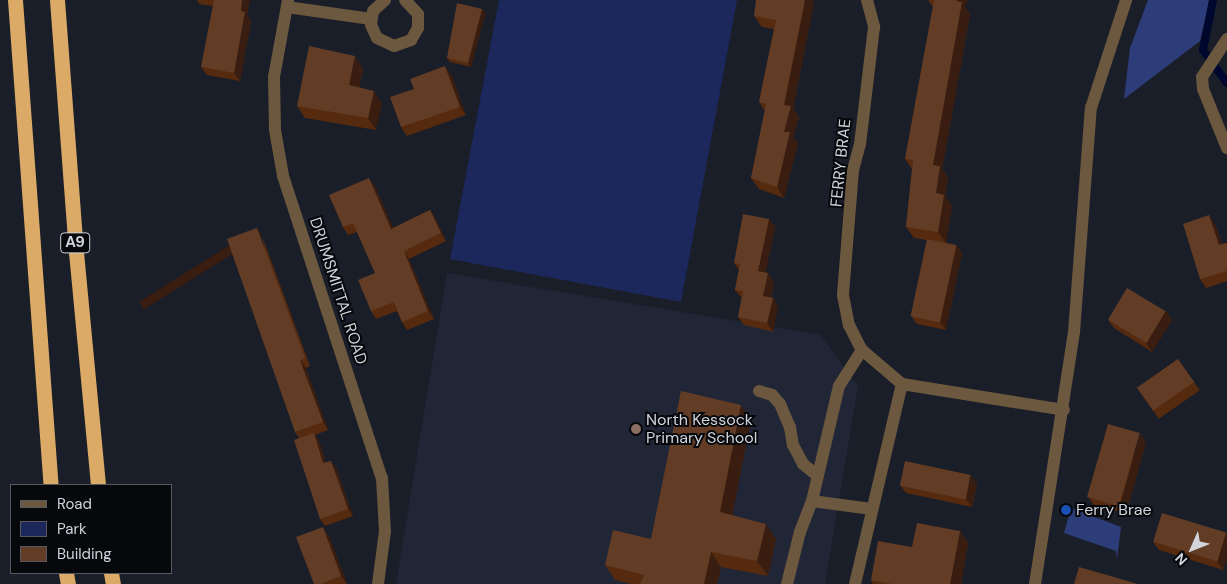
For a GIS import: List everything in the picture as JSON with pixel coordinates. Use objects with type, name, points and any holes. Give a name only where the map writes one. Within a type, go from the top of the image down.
[{"type":"highway","points":[[15,0],[51,484]]},
{"type":"highway","name":"A9","points":[[57,0],[76,252],[98,484]]},
{"type":"street","points":[[385,0],[373,11],[371,19],[377,38],[384,43],[402,45],[416,34],[419,20],[414,6],[405,0]]},
{"type":"street","name":"FERRY BRAE","points":[[867,0],[874,27],[860,144],[853,170],[843,295],[849,325],[862,350],[902,384]]},
{"type":"street","points":[[1035,584],[1064,410],[1074,332],[1091,108],[1126,0]]},
{"type":"street","name":"DRUMSMITTAL ROAD","points":[[371,19],[287,3],[274,77],[275,130],[282,176],[382,478],[385,531],[378,584]]},
{"type":"street","points":[[1227,39],[1202,77],[1203,90],[1227,148]]},
{"type":"street","points":[[787,584],[800,532],[812,501],[839,386],[862,350]]},
{"type":"street","points":[[855,584],[871,509],[902,384],[1064,410]]},
{"type":"street","points":[[759,391],[772,395],[780,404],[790,427],[793,446],[803,464],[818,476]]},
{"type":"street","points":[[812,501],[871,509]]},
{"type":"shaded area","points":[[1148,0],[1210,0],[1200,41],[1124,99],[1130,48]]},
{"type":"shaded area","name":"North Kessock Primary School","points":[[447,273],[820,335],[858,386],[825,584],[396,584]]},
{"type":"shaded area","points":[[1071,508],[1121,527],[1117,559],[1116,551],[1064,533]]},
{"type":"green space","points":[[499,0],[737,0],[681,302],[450,259]]},
{"type":"building","points":[[214,0],[242,0],[241,11],[245,12],[234,73],[201,67]]},
{"type":"building","points":[[756,0],[805,0],[784,105],[791,106],[784,132],[790,132],[777,187],[751,178],[766,104],[759,102],[776,20],[754,16]]},
{"type":"building","points":[[934,0],[957,0],[962,2],[933,165],[940,166],[936,193],[944,195],[938,232],[906,227],[913,160],[905,159]]},
{"type":"building","points":[[457,3],[482,9],[468,63],[447,58]]},
{"type":"building","points":[[309,46],[355,56],[349,85],[374,91],[368,118],[297,106]]},
{"type":"building","points":[[445,66],[460,107],[401,127],[390,97],[414,89],[410,79]]},
{"type":"building","points":[[369,178],[391,229],[430,210],[441,233],[404,251],[428,311],[402,322],[394,302],[371,311],[358,280],[375,273],[353,223],[343,227],[329,195]]},
{"type":"building","points":[[743,214],[769,219],[758,271],[768,273],[763,296],[773,298],[767,323],[738,317],[743,291],[735,290],[740,264],[734,263]]},
{"type":"building","points":[[1209,215],[1219,245],[1226,243],[1227,271],[1200,279],[1183,224]]},
{"type":"building","points":[[257,228],[305,358],[300,360],[323,422],[295,432],[227,239]]},
{"type":"building","points":[[927,239],[956,245],[940,323],[911,316]]},
{"type":"building","points":[[1127,288],[1166,311],[1147,343],[1108,320]]},
{"type":"building","points":[[1178,359],[1194,382],[1153,411],[1137,388]]},
{"type":"building","points":[[681,391],[741,405],[720,512],[766,524],[757,561],[711,552],[704,584],[640,584],[644,575],[605,565],[613,530],[651,539]]},
{"type":"building","points":[[1108,424],[1140,433],[1119,506],[1087,497]]},
{"type":"building","points":[[314,433],[323,463],[331,461],[348,509],[320,519],[294,440]]},
{"type":"building","points":[[905,461],[971,475],[965,499],[900,485]]},
{"type":"building","points":[[1162,513],[1226,533],[1217,561],[1153,542]]},
{"type":"building","points":[[917,523],[960,531],[950,584],[892,584],[871,580],[878,541],[912,547]]},
{"type":"building","points":[[323,527],[341,576],[320,584],[314,584],[296,537]]},
{"type":"building","points":[[1079,567],[1138,584],[1074,584]]},
{"type":"waterway","points":[[1213,0],[1203,50],[1227,83]]},
{"type":"place","name":"North Kessock Primary School","points":[[636,429]]},
{"type":"place","name":"Ferry Brae","points":[[1066,510]]}]
